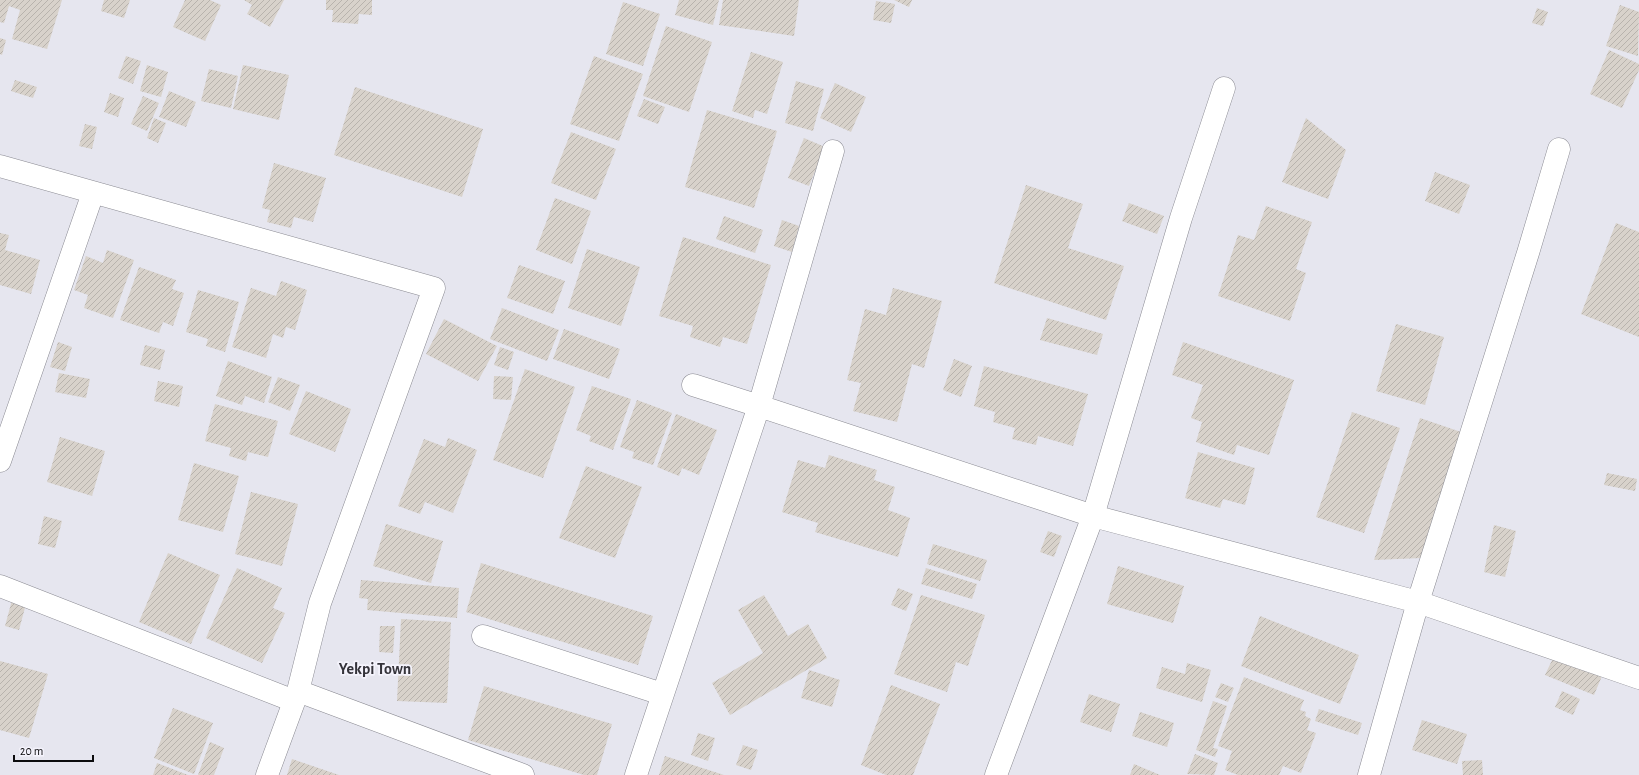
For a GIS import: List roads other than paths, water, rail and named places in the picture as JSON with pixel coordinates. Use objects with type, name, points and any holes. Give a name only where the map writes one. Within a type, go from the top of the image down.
[{"type":"street","points":[[996,775],[1093,516],[1181,218],[1224,88]]},
{"type":"street","points":[[1369,775],[1418,602],[1528,253],[1559,149]]},
{"type":"street","points":[[636,775],[759,406],[833,151]]},
{"type":"street","points":[[0,166],[434,288],[320,603],[296,696],[267,775]]},
{"type":"street","points":[[0,462],[93,193]]},
{"type":"street","points":[[693,385],[1093,516],[1418,602],[1639,678]]},
{"type":"street","points":[[0,586],[296,696],[523,775]]},
{"type":"street","points":[[483,636],[662,694]]},
{"type":"district","name":"Yekpi Town","points":[[375,669]]}]
